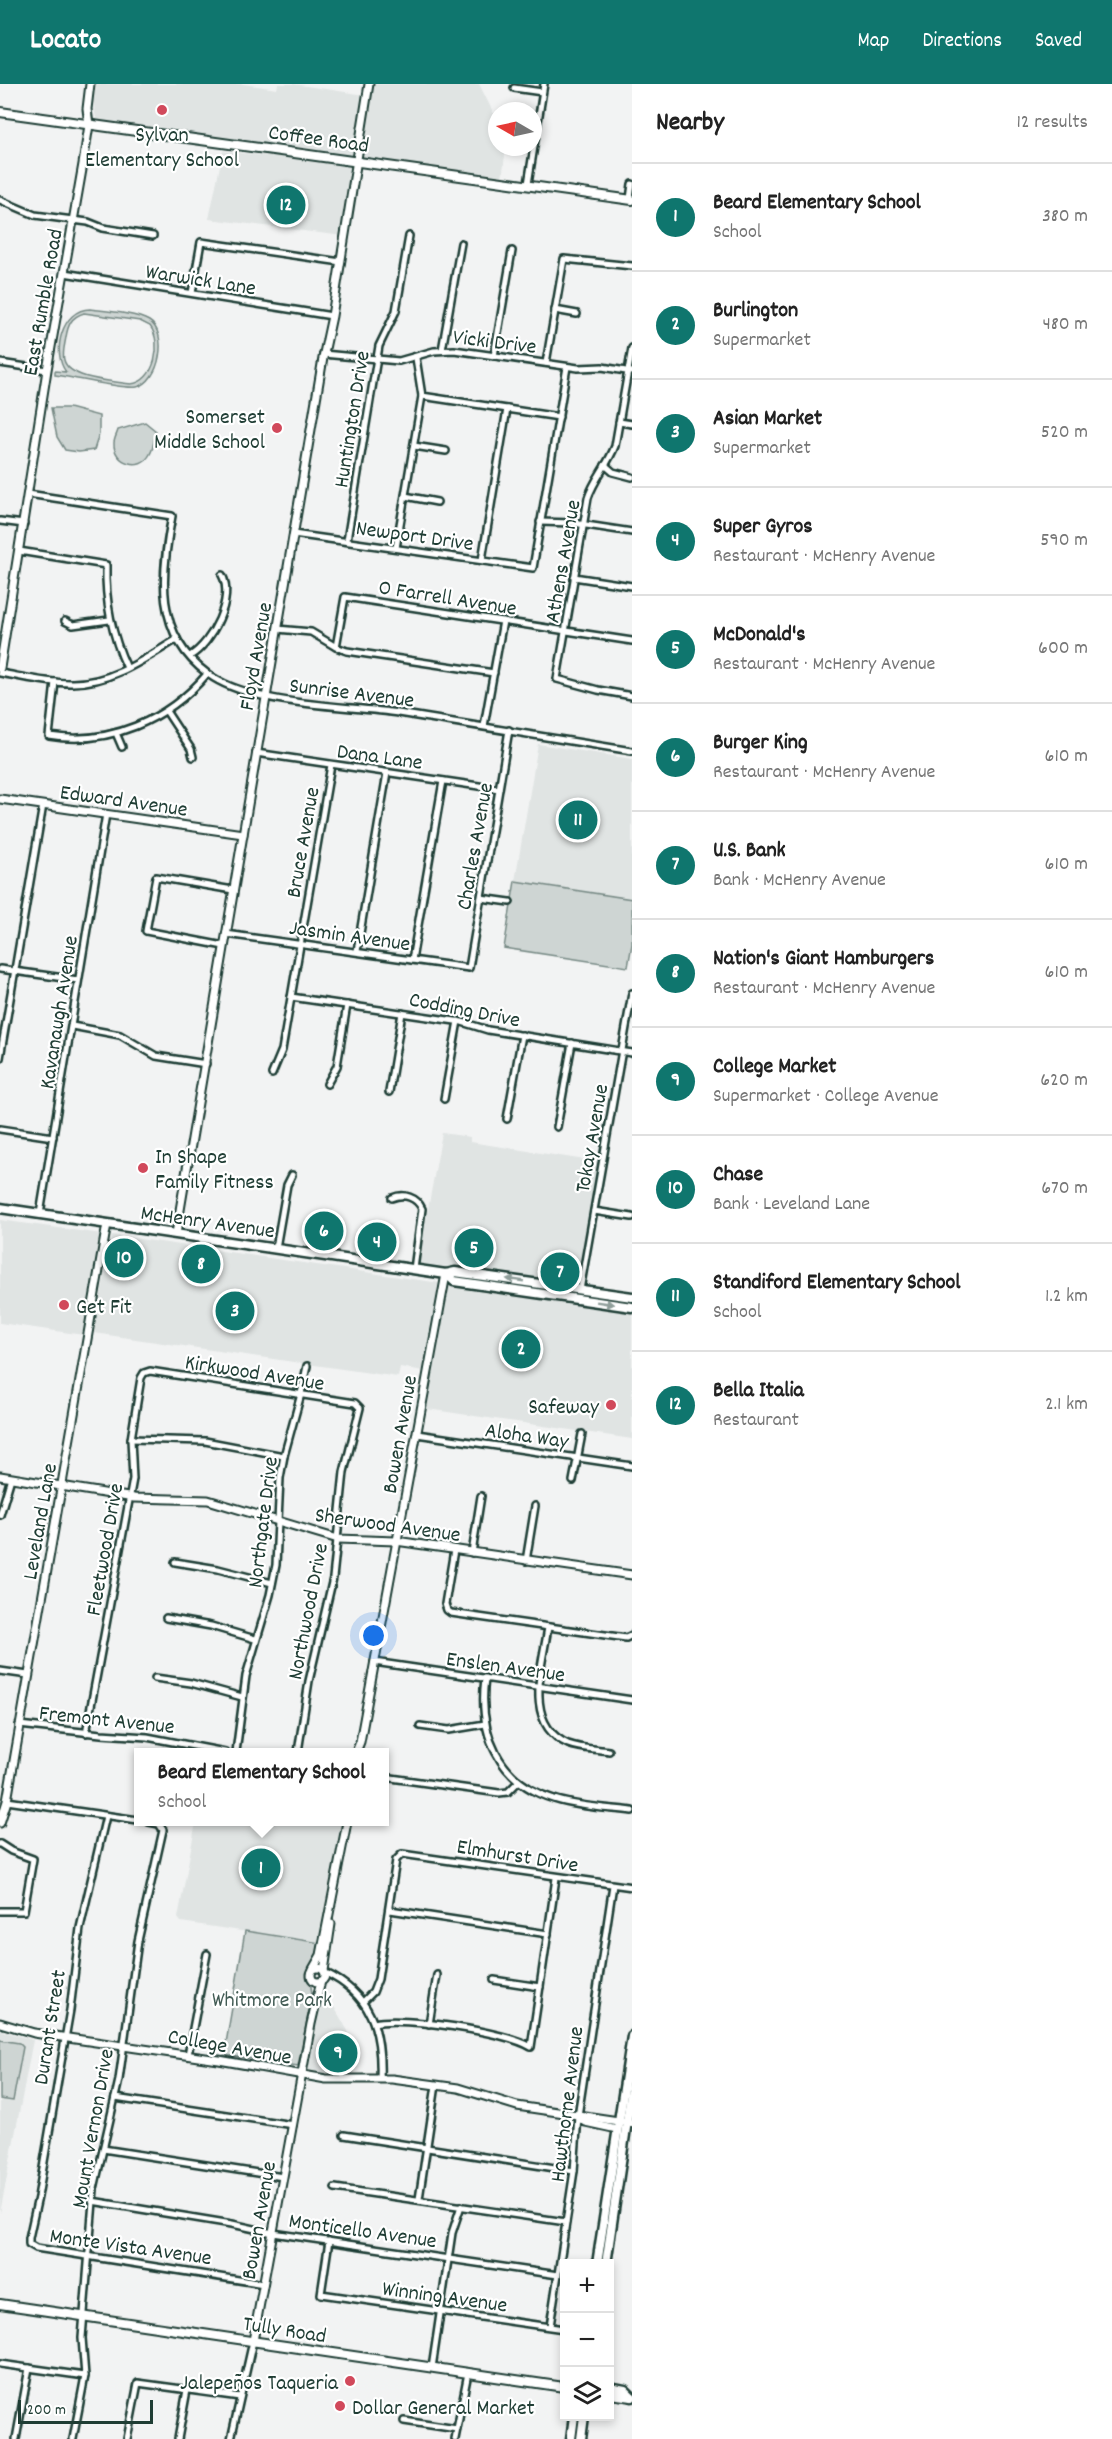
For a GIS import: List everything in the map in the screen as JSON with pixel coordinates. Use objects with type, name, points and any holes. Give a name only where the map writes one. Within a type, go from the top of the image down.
[{"type":"main road","name":"Coffee Road","points":[[0,112],[631,199]]},
{"type":"main road","name":"McHenry Avenue","points":[[0,1208],[446,1274],[455,1272],[632,1297]]},
{"type":"main road","name":"McHenry Avenue","points":[[446,1274],[454,1281],[632,1307]]},
{"type":"main road","points":[[598,2259],[627,2122],[632,2036]]},
{"type":"main road","points":[[607,2259],[632,2087]]},
{"type":"main road","name":"Tully Road","points":[[0,2304],[560,2387]]},
{"type":"main road","points":[[614,2392],[626,2390],[632,2397]]},
{"type":"main road","points":[[571,2439],[573,2421]]},
{"type":"main road","points":[[583,2439],[585,2421]]},
{"type":"street","name":"East Rumble Road","points":[[0,668],[89,124],[87,109],[90,84]]},
{"type":"street","name":"Floyd Avenue","points":[[176,1234],[293,534],[332,316],[369,84]]},
{"type":"street","points":[[528,184],[544,84]]},
{"type":"street","points":[[514,88],[542,92]]},
{"type":"street","points":[[631,199],[632,184]]},
{"type":"street","points":[[0,200],[35,216],[88,222],[103,228],[153,236]]},
{"type":"street","name":"Huntington Drive","points":[[347,540],[381,340],[396,311],[409,236]]},
{"type":"street","points":[[192,293],[201,242],[341,262]]},
{"type":"street","points":[[442,350],[461,243]]},
{"type":"street","points":[[494,356],[512,251]]},
{"type":"street","points":[[546,363],[564,259],[632,266]]},
{"type":"street","name":"Warwick Lane","points":[[64,273],[332,316]]},
{"type":"street","points":[[555,310],[577,314]]},
{"type":"street","name":"Athens Avenue","points":[[632,348],[630,372],[615,446],[591,489],[557,679],[632,696]]},
{"type":"street","name":"Vicki Drive","points":[[324,354],[399,361],[442,350],[567,367],[602,367],[630,372]]},
{"type":"street","points":[[396,548],[422,396],[416,358]]},
{"type":"street","points":[[0,363],[47,370]]},
{"type":"street","points":[[567,367],[540,522],[632,532]]},
{"type":"street","points":[[422,396],[559,417]]},
{"type":"street","points":[[482,560],[507,409]]},
{"type":"street","points":[[619,422],[632,424]]},
{"type":"street","points":[[414,446],[446,451]]},
{"type":"street","points":[[605,465],[613,472],[632,477]]},
{"type":"street","name":"Sunrise Avenue","points":[[28,494],[172,516],[165,554],[163,587],[167,612],[177,639],[190,656],[207,674],[235,689],[266,697],[484,726],[632,751]]},
{"type":"street","points":[[405,496],[437,502]]},
{"type":"street","points":[[0,521],[24,524]]},
{"type":"street","name":"Newport Drive","points":[[293,534],[532,568],[540,522]]},
{"type":"street","points":[[19,551],[106,565],[105,592],[109,620],[127,668]]},
{"type":"street","points":[[190,656],[208,639],[219,619],[226,582],[222,575]]},
{"type":"street","points":[[574,577],[632,586]]},
{"type":"street","name":"O Farrell Avenue","points":[[336,647],[345,597],[632,641]]},
{"type":"street","points":[[65,621],[73,625],[109,620]]},
{"type":"street","points":[[484,726],[503,621]]},
{"type":"street","points":[[277,629],[311,632],[347,651],[494,673]]},
{"type":"street","points":[[0,673],[55,682],[72,683],[95,680],[127,668],[177,639]]},
{"type":"street","points":[[55,682],[49,736],[85,738],[116,733],[146,722],[166,711],[189,693],[207,674]]},
{"type":"street","points":[[166,711],[191,749],[193,758]]},
{"type":"street","name":"Charles Avenue","points":[[469,968],[509,730]]},
{"type":"street","points":[[116,733],[122,747]]},
{"type":"street","name":"Dana Lane","points":[[256,753],[499,789]]},
{"type":"street","name":"Bruce Avenue","points":[[272,1074],[282,1050],[331,765]]},
{"type":"street","points":[[357,951],[387,773]]},
{"type":"street","points":[[412,960],[443,781]]},
{"type":"street","name":"Edward Avenue","points":[[0,799],[243,834]]},
{"type":"street","points":[[0,1058],[43,805]]},
{"type":"street","name":"Kavanaugh Avenue","points":[[40,1214],[106,814]]},
{"type":"street","points":[[224,946],[146,931],[156,877],[233,890]]},
{"type":"street","points":[[481,898],[510,902]]},
{"type":"street","name":"Jasmin Avenue","points":[[226,934],[469,968]]},
{"type":"street","points":[[0,969],[78,980]]},
{"type":"street","name":"Tokay Avenue","points":[[580,1290],[632,993]]},
{"type":"street","name":"Codding Drive","points":[[291,997],[458,1021],[488,1030],[632,1053]]},
{"type":"street","points":[[327,1084],[337,1066],[346,1005]]},
{"type":"street","points":[[389,1092],[402,1013]]},
{"type":"street","points":[[444,1099],[458,1021]]},
{"type":"street","points":[[72,1026],[120,1035],[156,1056],[206,1064]]},
{"type":"street","points":[[507,1119],[522,1035]]},
{"type":"street","points":[[557,1127],[572,1043]]},
{"type":"street","points":[[0,1129],[53,1137]]},
{"type":"street","points":[[276,1248],[286,1185],[292,1175]]},
{"type":"street","points":[[392,1198],[411,1197],[423,1209],[414,1269]]},
{"type":"street","points":[[594,1211],[632,1216]]},
{"type":"street","name":"Leveland Lane","points":[[0,1824],[7,1801],[107,1224]]},
{"type":"street","name":"Bowen Avenue","points":[[359,1748],[446,1274]]},
{"type":"street","name":"Northgate Drive","points":[[236,1748],[242,1697],[255,1639],[276,1565],[280,1478],[284,1456],[302,1394],[307,1366]]},
{"type":"street","name":"Kirkwood Avenue","points":[[144,1372],[150,1371],[302,1394],[355,1403],[359,1407]]},
{"type":"street","name":"Fleetwood Drive","points":[[86,1733],[130,1497],[133,1470],[131,1439],[141,1378],[144,1372]]},
{"type":"street","name":"Northwood Drive","points":[[299,1748],[309,1680],[330,1594],[344,1472],[359,1416],[359,1407]]},
{"type":"street","name":"Aloha Way","points":[[417,1434],[632,1466]]},
{"type":"street","points":[[573,1481],[582,1434]]},
{"type":"street","points":[[131,1439],[205,1441],[284,1456]]},
{"type":"street","name":"Sherwood Avenue","points":[[0,1476],[62,1488],[130,1497],[208,1500],[338,1539],[396,1541],[632,1575]]},
{"type":"street","points":[[0,1515],[11,1478]]},
{"type":"street","points":[[472,1553],[481,1496]]},
{"type":"street","points":[[526,1561],[535,1506]]},
{"type":"street","points":[[454,1550],[445,1604],[448,1612],[626,1638],[632,1635]]},
{"type":"street","points":[[175,1562],[218,1569],[272,1583]]},
{"type":"street","points":[[166,1618],[211,1626],[255,1639]]},
{"type":"street","points":[[548,1627],[539,1686],[542,1716],[556,1736],[576,1747],[609,1751]]},
{"type":"street","name":"Enslen Avenue","points":[[374,1662],[632,1700]]},
{"type":"street","points":[[0,1671],[28,1675]]},
{"type":"street","points":[[155,1678],[192,1683],[242,1697]]},
{"type":"street","points":[[485,1678],[483,1702],[485,1724],[497,1754],[519,1781],[554,1799],[632,1811]]},
{"type":"street","points":[[420,1726],[449,1730],[485,1724]]},
{"type":"street","name":"Fremont Avenue","points":[[19,1725],[147,1737],[204,1748]]},
{"type":"street","points":[[389,1778],[499,1793],[508,1792],[519,1781]]},
{"type":"street","points":[[7,1801],[134,1820]]},
{"type":"street","name":"Durant Street","points":[[30,2244],[29,2238],[38,2197],[80,1928],[106,1816]]},
{"type":"street","name":"Mount Vernon Drive","points":[[73,2439],[85,2376],[82,2338],[90,2255],[92,2201],[115,2098],[138,1941],[163,1830],[161,1826]]},
{"type":"street","points":[[315,2006],[313,1980],[310,1975],[321,1955],[346,1826]]},
{"type":"street","points":[[0,1844],[10,1851],[33,1859],[24,1911],[0,1911]]},
{"type":"street","name":"Elmhurst Drive","points":[[390,1910],[396,1860],[400,1855],[407,1854],[556,1878],[632,1887]]},
{"type":"street","points":[[374,2023],[399,2020],[429,2024],[504,2036],[531,2047],[556,1878]]},
{"type":"street","name":"Hawthorne Avenue","points":[[578,2116],[613,1885]]},
{"type":"street","points":[[363,2002],[373,1992],[378,1979],[390,1910],[548,1934]]},
{"type":"street","points":[[315,2006],[323,1976],[332,1922],[330,1912]]},
{"type":"street","points":[[188,2055],[207,1954]]},
{"type":"street","points":[[313,1969],[320,1968],[323,1976]]},
{"type":"street","points":[[429,2024],[437,1975]]},
{"type":"street","points":[[313,1980],[323,1976],[338,1979],[353,1989],[363,2002],[374,2023],[380,2046],[380,2079]]},
{"type":"street","points":[[494,1980],[540,1987]]},
{"type":"street","name":"Bowen Avenue","points":[[231,2439],[253,2341],[315,2006]]},
{"type":"street","name":"College Avenue","points":[[0,2023],[21,2030],[64,2038],[188,2055],[302,2076],[340,2080],[380,2079],[436,2085],[467,2090],[517,2106],[627,2122]]},
{"type":"street","points":[[419,2199],[436,2085]]},
{"type":"street","points":[[115,2098],[293,2125]]},
{"type":"street","points":[[578,2116],[581,2124],[627,2122]]},
{"type":"street","name":"Hawthorne Avenue","points":[[550,2326],[581,2124]]},
{"type":"street","points":[[344,2135],[573,2171]]},
{"type":"street","points":[[103,2149],[284,2177]]},
{"type":"street","points":[[335,2188],[566,2222]]},
{"type":"street","name":"Monticello Avenue","points":[[92,2201],[273,2233],[558,2275]]},
{"type":"street","points":[[432,2368],[454,2223],[461,2206]]},
{"type":"street","name":"Winning Avenue","points":[[329,2241],[321,2294],[560,2328]]},
{"type":"street","name":"Monte Vista Avenue","points":[[30,2244],[36,2248],[264,2284]]},
{"type":"street","points":[[0,2364],[85,2376]]},
{"type":"street","points":[[16,2439],[29,2368]]},
{"type":"street","points":[[455,2439],[468,2373]]},
{"type":"street","points":[[127,2439],[138,2383],[240,2397]]},
{"type":"street","points":[[178,2439],[187,2390]]},
{"type":"street","points":[[404,2421],[457,2429]]},
{"type":"shaded area","points":[[96,84],[243,84],[277,89],[278,84],[293,84],[365,95],[354,157],[96,120],[93,100]]},
{"type":"shaded area","points":[[371,84],[479,84],[488,102],[488,156],[505,156],[502,179],[360,159]]},
{"type":"shaded area","points":[[223,151],[354,165],[343,236],[209,219]]},
{"type":"shaded area","points":[[538,744],[632,759],[632,898],[515,881]]},
{"type":"shaded area","points":[[442,1133],[470,1137],[470,1142],[598,1162],[578,1285],[418,1263]]},
{"type":"shaded area","points":[[0,1220],[102,1234],[84,1335],[0,1323]]},
{"type":"shaded area","points":[[112,1235],[440,1283],[424,1371],[400,1367],[398,1377],[94,1333]]},
{"type":"shaded area","points":[[449,1283],[632,1313],[632,1439],[427,1409]]},
{"type":"shaded area","points":[[195,1826],[342,1826],[322,1943],[181,1922],[178,1918]]},
{"type":"shaded area","points":[[318,2001],[333,2005],[356,2045],[355,2073],[305,2073]]},
{"type":"shaded area","points":[[0,2030],[33,2040],[0,2213]]},
{"type":"green space","points":[[90,309],[129,314],[149,321],[155,327],[159,336],[159,357],[156,367],[145,383],[137,387],[121,387],[55,375],[55,371],[66,372],[59,354],[62,333],[72,316]],"holes":[[[84,313],[140,321],[150,326],[154,333],[156,351],[151,369],[139,382],[131,384],[83,376],[68,367],[63,354],[69,325],[76,317]]]},
{"type":"green space","points":[[51,408],[69,408],[99,416],[99,434],[94,450],[79,452],[65,450],[57,437]]},
{"type":"green space","points":[[145,422],[156,431],[150,454],[140,463],[128,463],[118,456],[115,450],[114,441],[118,430]]},
{"type":"green space","points":[[515,881],[632,899],[632,944],[628,967],[504,948]]},
{"type":"green space","name":"Whitmore Park","points":[[245,1931],[321,1943],[309,1972],[312,1994],[298,2066],[224,2055]]},
{"type":"green space","points":[[0,2040],[19,2043],[23,2047],[13,2101],[0,2099]]},
{"type":"place","name":"Sylvan Elementary School","points":[[162,110]]},
{"type":"place","name":"Bella Italia","points":[[286,205]]},
{"type":"place","name":"Somerset Middle School","points":[[277,428]]},
{"type":"place","name":"Standiford Elementary School","points":[[578,820]]},
{"type":"place","name":"In Shape Family Fitness","points":[[143,1168]]},
{"type":"place","name":"Burger King","points":[[324,1231]]},
{"type":"place","name":"Super Gyros","points":[[377,1242]]},
{"type":"place","name":"McDonald's","points":[[474,1248]]},
{"type":"place","name":"Chase","points":[[124,1258]]},
{"type":"place","name":"Nation's Giant Hamburgers","points":[[201,1264]]},
{"type":"place","name":"U.S. Bank","points":[[560,1272]]},
{"type":"place","name":"Get Fit","points":[[64,1305]]},
{"type":"place","name":"Asian Market","points":[[235,1311]]},
{"type":"place","name":"Burlington","points":[[521,1349]]},
{"type":"place","name":"Safeway","points":[[611,1405]]},
{"type":"place","name":"Beard Elementary School","points":[[261,1868]]},
{"type":"place","name":"College Market","points":[[338,2053]]},
{"type":"place","name":"Jalepeños Taqueria","points":[[350,2381]]},
{"type":"place","name":"Dollar General Market","points":[[340,2406]]}]
